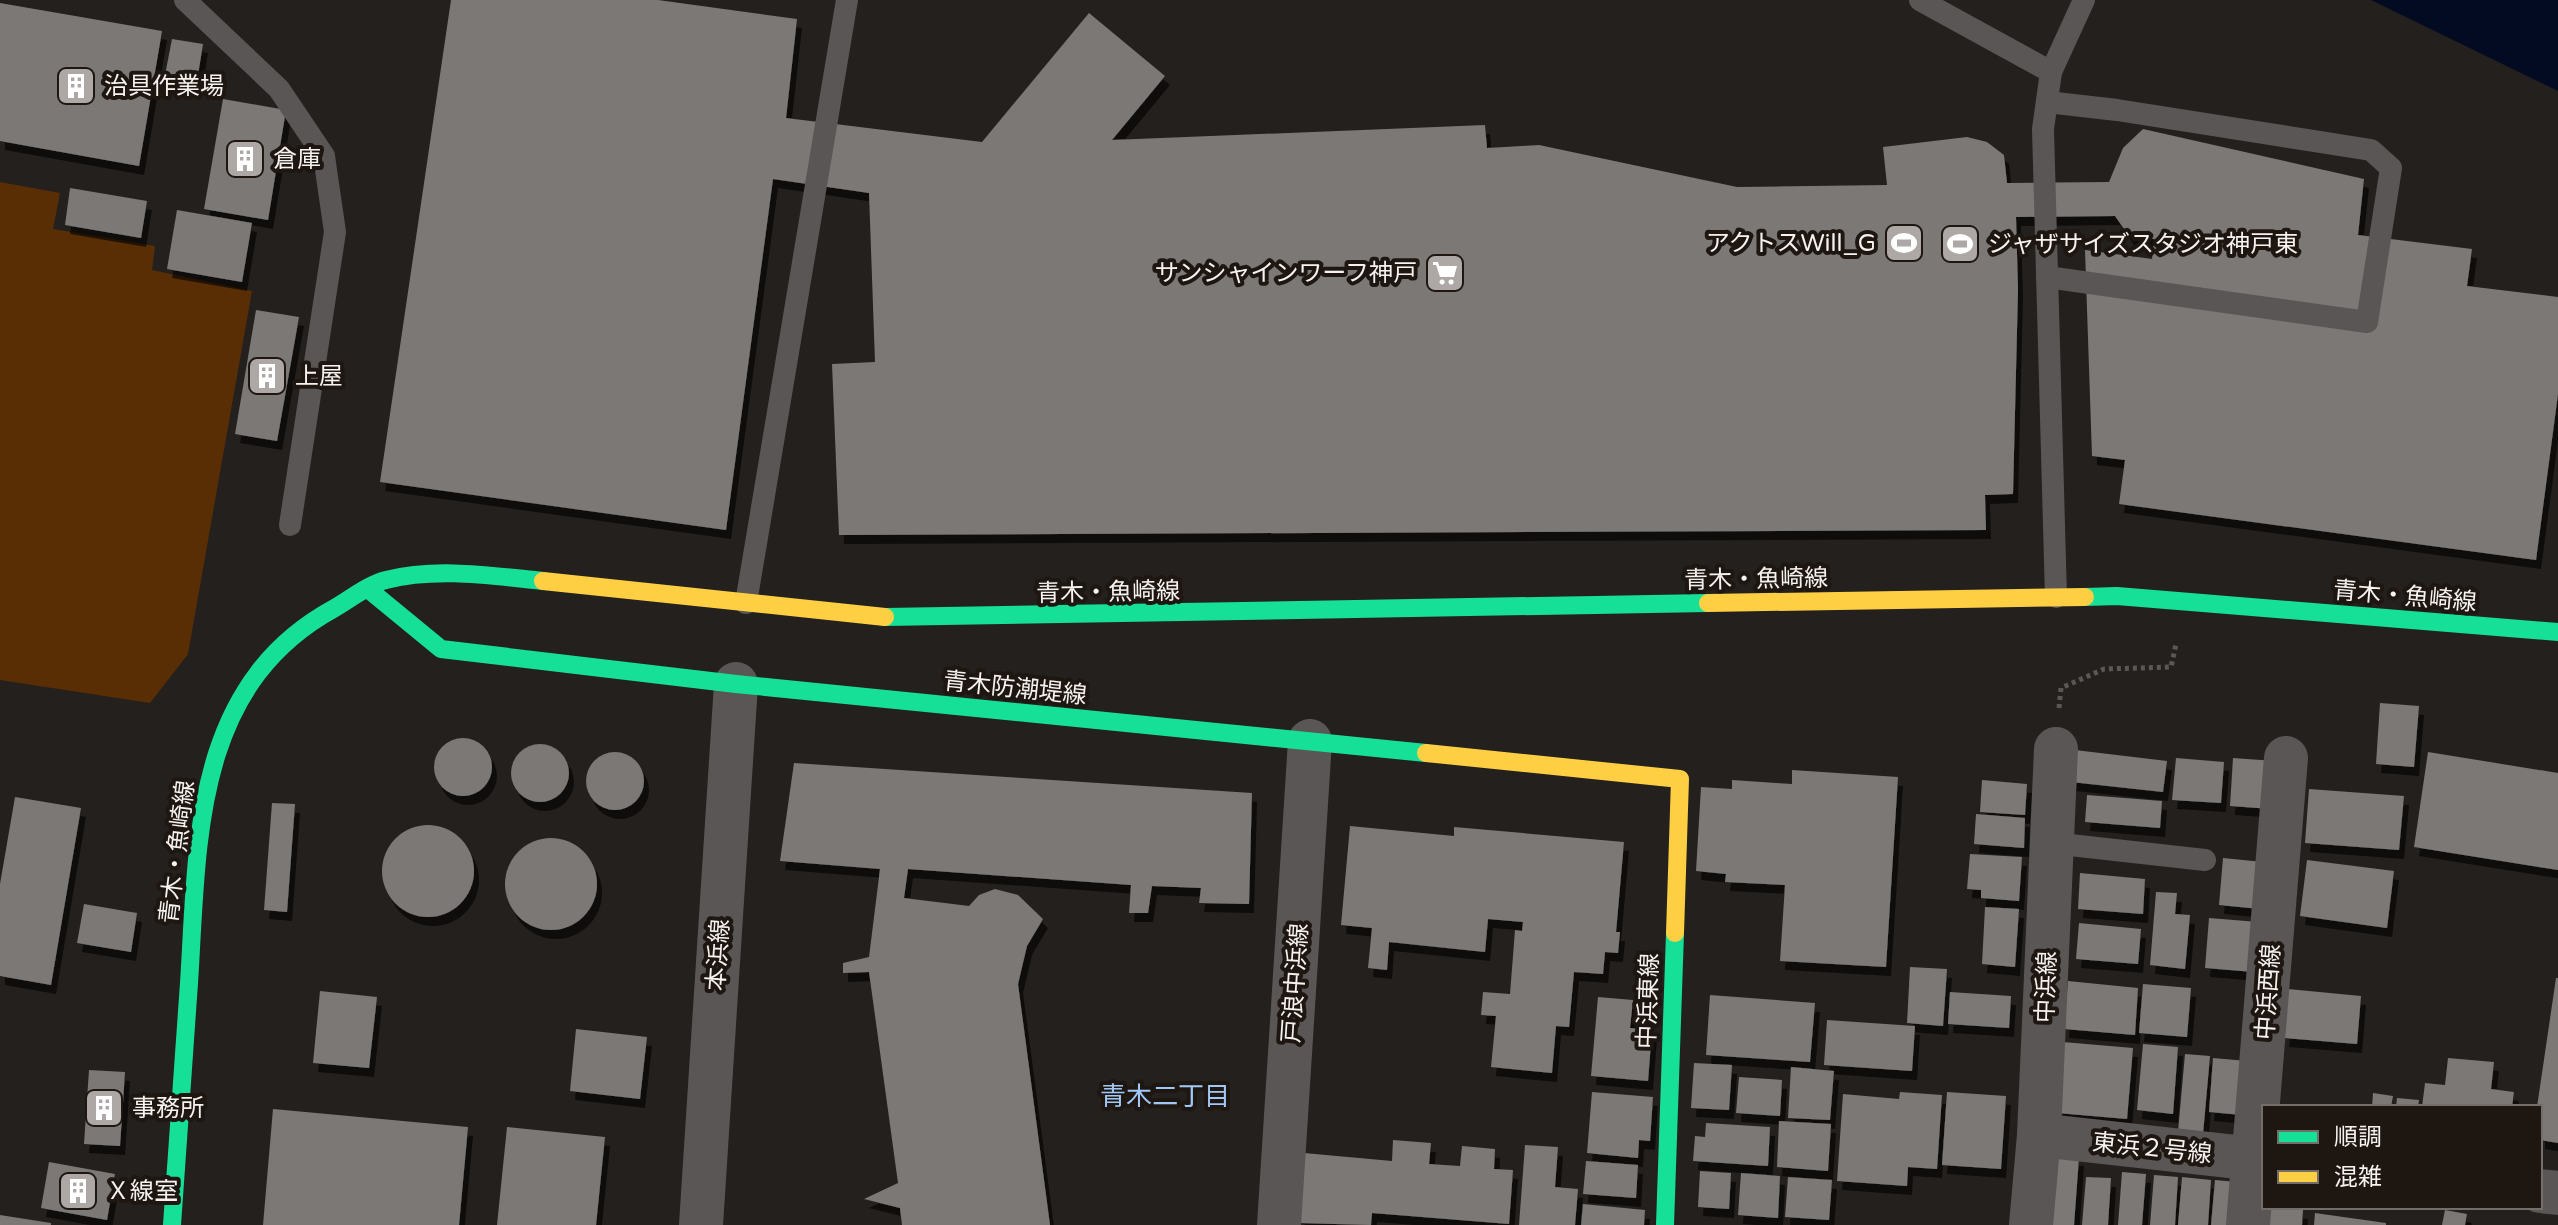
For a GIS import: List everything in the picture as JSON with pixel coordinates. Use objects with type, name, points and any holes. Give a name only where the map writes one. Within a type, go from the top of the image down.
[{"type":"street","name":"青木・魚崎線","points":[[172,1225],[199,830],[212,763],[233,709],[270,657],[313,620],[385,580],[468,573],[878,617],[985,618],[2117,596],[2558,632]]},
{"type":"street","name":"青木防潮堤線","points":[[368,589],[441,649],[736,684],[1680,779]]},
{"type":"street","name":"本浜線","points":[[701,1225],[736,684]]},
{"type":"street","name":"戸浪中浜線","points":[[1279,1225],[1310,741]]},
{"type":"street","name":"中浜線","points":[[2031,1225],[2039,1135],[2056,749]]},
{"type":"street","name":"中浜西線","points":[[2264,1105],[2286,758]]},
{"type":"street","name":"中浜東線","points":[[1665,1225],[1680,779]]},
{"type":"street","name":"中浜西線","points":[[2248,1225],[2260,1160],[2262,1129]]},
{"type":"street","name":"東浜２号線","points":[[2039,1135],[2260,1160]]},
{"type":"lane","points":[[185,0],[279,89],[324,156],[335,232],[290,525]]},
{"type":"lane","points":[[746,603],[847,0]]},
{"type":"lane","points":[[1920,0],[2051,72]]},
{"type":"lane","points":[[2056,597],[2043,129],[2051,72],[2084,0]]},
{"type":"lane","points":[[2047,102],[2371,150],[2391,168],[2367,322],[2047,277]]},
{"type":"lane","points":[[2052,843],[2205,860]]},
{"type":"path","points":[[2061,688],[2104,669],[2171,667],[2176,644]]},
{"type":"shaded area","points":[[0,182],[60,193],[53,229],[155,246],[152,270],[252,291],[188,654],[150,703],[0,680]]},
{"type":"water","points":[[2371,0],[2558,0],[2558,91]]},
{"type":"building","name":"サンシャインワーフ神戸","points":[[451,0],[658,0],[797,19],[786,118],[982,142],[1089,13],[1165,76],[1112,140],[1485,125],[1487,148],[1539,145],[1737,187],[1887,185],[1883,147],[1967,137],[1987,142],[2004,155],[2007,183],[2109,182],[2123,148],[2143,129],[2364,179],[2358,235],[2472,249],[2467,286],[2558,297],[2558,394],[2536,560],[2119,504],[2125,460],[2092,456],[2085,250],[2152,259],[2154,239],[2129,236],[2115,216],[2016,217],[2018,289],[2013,494],[1985,495],[1986,530],[839,535],[832,364],[875,362],[869,193],[773,179],[726,530],[380,482]]},
{"type":"building","name":"治具作業場","points":[[0,3],[162,31],[139,166],[0,141]]},
{"type":"building","points":[[172,39],[203,44],[197,81],[165,75]]},
{"type":"building","name":"倉庫","points":[[223,99],[286,110],[268,220],[204,209]]},
{"type":"building","points":[[70,188],[147,201],[141,238],[65,225]]},
{"type":"building","points":[[177,210],[252,223],[242,282],[167,269]]},
{"type":"building","name":"上屋","points":[[256,310],[299,317],[277,441],[235,434]]},
{"type":"building","points":[[2380,703],[2419,706],[2414,767],[2376,764]]},
{"type":"building","points":[[463,738],[474,740],[483,747],[490,756],[490,778],[483,787],[474,794],[463,796],[452,794],[443,787],[436,778],[434,767],[436,756],[443,747],[452,740]]},
{"type":"building","points":[[540,744],[551,746],[560,753],[567,762],[567,784],[560,793],[551,800],[540,802],[529,800],[520,793],[513,784],[511,773],[513,762],[520,753],[529,746]]},
{"type":"building","points":[[2075,750],[2167,761],[2163,792],[2071,782]]},
{"type":"building","points":[[615,752],[626,754],[635,761],[642,770],[642,792],[635,801],[626,808],[615,810],[604,808],[595,801],[588,792],[586,781],[588,770],[595,761],[604,754]]},
{"type":"building","points":[[2428,752],[2558,773],[2558,870],[2414,847]]},
{"type":"building","points":[[2176,758],[2224,762],[2221,803],[2172,800]]},
{"type":"building","points":[[2233,758],[2275,761],[2271,809],[2230,806]]},
{"type":"building","points":[[794,763],[1252,793],[1249,904],[1199,903],[1201,888],[1152,886],[1148,913],[1129,913],[1131,885],[908,869],[904,898],[969,906],[979,895],[995,889],[1018,895],[1043,919],[1027,946],[1018,984],[1050,1225],[902,1225],[900,1208],[864,1199],[898,1183],[869,972],[843,973],[843,963],[869,957],[880,869],[780,861]]},
{"type":"building","points":[[1792,770],[1898,777],[1886,967],[1780,961],[1785,885],[1725,882],[1726,874],[1696,871],[1701,787],[1732,789],[1732,780],[1792,784]]},
{"type":"building","points":[[1982,780],[2027,784],[2025,815],[1980,812]]},
{"type":"building","points":[[2309,789],[2404,796],[2399,850],[2305,843]]},
{"type":"building","points":[[2087,795],[2162,801],[2160,828],[2085,822]]},
{"type":"building","points":[[15,797],[81,808],[51,985],[0,976],[0,884]]},
{"type":"building","points":[[272,803],[295,804],[287,912],[264,910]]},
{"type":"building","points":[[1976,814],[2025,818],[2024,848],[1974,844]]},
{"type":"building","points":[[428,825],[445,829],[460,839],[470,854],[474,871],[470,888],[460,903],[445,913],[428,917],[411,913],[396,903],[386,888],[382,871],[386,854],[396,839],[411,829]]},
{"type":"building","points":[[1350,826],[1454,836],[1454,827],[1624,842],[1616,932],[1620,932],[1618,953],[1605,952],[1603,974],[1574,972],[1569,1027],[1556,1026],[1552,1073],[1491,1067],[1496,1016],[1481,1015],[1483,992],[1510,994],[1515,930],[1522,931],[1523,922],[1488,919],[1485,952],[1389,942],[1387,970],[1368,968],[1372,928],[1341,925]]},
{"type":"building","points":[[551,838],[568,842],[583,852],[593,867],[597,884],[593,901],[583,916],[568,926],[551,930],[534,926],[519,916],[509,901],[505,884],[509,867],[519,852],[534,842]]},
{"type":"building","points":[[1970,854],[2022,857],[2019,901],[1981,898],[1981,890],[1967,889]]},
{"type":"building","points":[[2223,858],[2263,862],[2260,909],[2219,905]]},
{"type":"building","points":[[2307,860],[2394,871],[2387,928],[2300,916]]},
{"type":"building","points":[[2080,873],[2145,879],[2143,914],[2078,909]]},
{"type":"building","points":[[2156,892],[2177,893],[2175,914],[2190,915],[2185,969],[2150,965]]},
{"type":"building","points":[[84,904],[137,913],[131,952],[77,943]]},
{"type":"building","points":[[1985,907],[2019,909],[2015,967],[1982,964]]},
{"type":"building","points":[[2209,918],[2258,922],[2254,972],[2205,968]]},
{"type":"building","points":[[2079,923],[2141,929],[2138,964],[2076,959]]},
{"type":"building","points":[[1910,967],[1947,969],[1943,1026],[1907,1023]]},
{"type":"building","points":[[2558,978],[2558,1143],[2542,1140],[2542,1105],[2537,1105]]},
{"type":"building","points":[[2068,981],[2138,988],[2135,1035],[2064,1029]]},
{"type":"building","points":[[2143,984],[2191,988],[2187,1037],[2139,1033]]},
{"type":"building","points":[[2288,989],[2361,996],[2357,1044],[2284,1038]]},
{"type":"building","points":[[320,991],[377,997],[369,1068],[313,1063]]},
{"type":"building","points":[[1950,992],[2011,996],[2009,1028],[1948,1024]]},
{"type":"building","points":[[1710,995],[1815,1003],[1810,1062],[1706,1055]]},
{"type":"building","points":[[1598,997],[1633,1000],[1630,1028],[1652,1030],[1648,1081],[1591,1076]]},
{"type":"building","points":[[1827,1020],[1915,1026],[1912,1071],[1824,1065]]},
{"type":"building","points":[[576,1029],[647,1037],[640,1099],[570,1091]]},
{"type":"building","points":[[2063,1042],[2133,1048],[2127,1119],[2057,1113]]},
{"type":"building","points":[[2143,1044],[2178,1047],[2173,1114],[2137,1110]]},
{"type":"building","points":[[2185,1054],[2210,1056],[2203,1134],[2178,1132]]},
{"type":"building","points":[[2213,1058],[2247,1061],[2242,1115],[2209,1112]]},
{"type":"building","points":[[2448,1058],[2494,1062],[2491,1089],[2514,1092],[2512,1105],[2422,1105],[2425,1083],[2445,1085]]},
{"type":"building","points":[[1694,1063],[1732,1065],[1729,1110],[1691,1108]]},
{"type":"building","points":[[1791,1067],[1834,1071],[1830,1120],[1788,1118]]},
{"type":"building","name":"事務所","points":[[89,1070],[125,1072],[120,1146],[84,1144]]},
{"type":"building","points":[[1739,1077],[1782,1080],[1780,1116],[1736,1113]]},
{"type":"building","points":[[1592,1092],[1653,1097],[1650,1141],[1639,1140],[1638,1158],[1587,1153]]},
{"type":"building","points":[[1900,1092],[1942,1095],[1937,1169],[1908,1167],[1907,1186],[1837,1181],[1843,1094],[1899,1099]]},
{"type":"building","points":[[1947,1092],[2006,1096],[2001,1169],[1942,1165]]},
{"type":"building","points":[[2373,1093],[2393,1096],[2391,1105],[2372,1105]]},
{"type":"building","points":[[2397,1098],[2419,1100],[2418,1105],[2396,1105]]},
{"type":"building","points":[[273,1109],[468,1127],[459,1225],[263,1225]]},
{"type":"building","points":[[1779,1121],[1831,1124],[1828,1171],[1777,1167]]},
{"type":"building","points":[[1706,1123],[1770,1127],[1768,1166],[1693,1161],[1695,1136],[1705,1137]]},
{"type":"building","points":[[507,1127],[605,1137],[596,1225],[497,1225]]},
{"type":"building","points":[[1393,1140],[1431,1143],[1429,1164],[1460,1166],[1462,1146],[1495,1149],[1494,1169],[1513,1170],[1509,1224],[1372,1213],[1371,1225],[1299,1223],[1304,1153],[1392,1161]]},
{"type":"building","points":[[1525,1145],[1558,1147],[1555,1187],[1578,1189],[1575,1225],[1519,1225]]},
{"type":"building","points":[[2053,1155],[2079,1157],[2074,1225],[2047,1225]]},
{"type":"building","points":[[1586,1161],[1638,1165],[1636,1198],[1583,1194]]},
{"type":"building","name":"Ｘ線室","points":[[49,1162],[115,1174],[107,1220],[41,1208]]},
{"type":"building","points":[[1700,1171],[1731,1173],[1729,1209],[1698,1207]]},
{"type":"building","points":[[2122,1172],[2146,1174],[2142,1225],[2118,1225]]},
{"type":"building","points":[[1741,1173],[1780,1176],[1778,1218],[1738,1215]]},
{"type":"building","points":[[2154,1175],[2178,1177],[2175,1225],[2150,1225]]},
{"type":"building","points":[[1788,1177],[1832,1180],[1829,1220],[1785,1217]]},
{"type":"building","points":[[2086,1177],[2111,1178],[2108,1225],[2082,1225]]},
{"type":"building","points":[[2182,1177],[2211,1180],[2208,1225],[2178,1225]]},
{"type":"building","points":[[2215,1180],[2237,1182],[2234,1225],[2211,1225]]},
{"type":"building","points":[[1583,1204],[1645,1210],[1644,1225],[1581,1225]]},
{"type":"building","points":[[2265,1209],[2303,1210],[2302,1225],[2262,1225]]},
{"type":"building","points":[[2445,1210],[2467,1214],[2465,1225],[2442,1225]]},
{"type":"building","points":[[2315,1213],[2386,1223],[2386,1225],[2314,1225]]},
{"type":"building","points":[[0,1215],[51,1223],[51,1225],[0,1225]]},
{"type":"traffic: fast","points":[[172,1225],[201,824],[212,773],[228,725],[252,681],[287,642],[333,609],[379,582],[405,576],[445,573],[543,581]]},
{"type":"traffic: fast","points":[[368,589],[441,649],[736,684],[1426,753]]},
{"type":"traffic: fast","points":[[2085,597],[2117,596],[2558,632]]},
{"type":"traffic: fast","points":[[885,617],[1708,603]]},
{"type":"traffic: fast","points":[[1665,1225],[1675,933]]},
{"type":"traffic: slow","points":[[543,581],[885,617]]},
{"type":"traffic: slow","points":[[1708,603],[2085,597]]},
{"type":"traffic: slow","points":[[1426,753],[1680,779],[1675,933]]},
{"type":"place","name":"治具作業場","points":[[76,86]]},
{"type":"place","name":"倉庫","points":[[245,159]]},
{"type":"place","name":"アクトスWill_G","points":[[1904,243]]},
{"type":"place","name":"ジャザサイズスタジオ神戸東","points":[[1960,244]]},
{"type":"place","name":"サンシャインワーフ神戸","points":[[1445,273]]},
{"type":"place","name":"上屋","points":[[267,376]]},
{"type":"place","name":"事務所","points":[[104,1108]]},
{"type":"place","name":"Ｘ線室","points":[[78,1191]]},
{"type":"district","name":"青木二丁目","points":[[1165,1096]]}]
